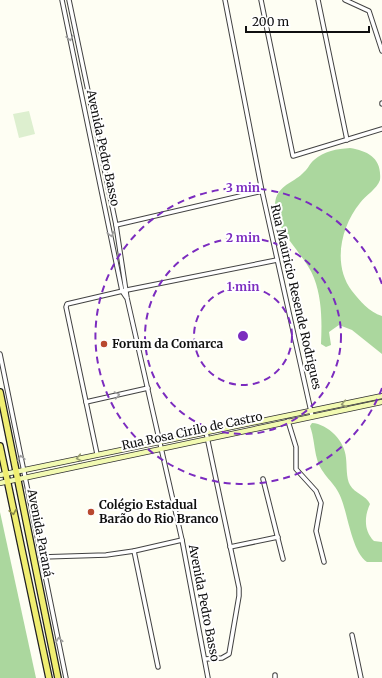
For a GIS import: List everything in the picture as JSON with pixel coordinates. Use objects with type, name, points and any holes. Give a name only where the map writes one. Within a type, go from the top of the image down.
[{"type":"main road","name":"Avenida Paraná","points":[[0,392],[58,678]]},
{"type":"main road","points":[[3,475],[221,428],[382,396]]},
{"type":"main road","name":"Rua Rosa Cirilo de Castro","points":[[0,481],[18,479],[382,402]]},
{"type":"main road","points":[[221,428],[222,435]]},
{"type":"main road","name":"Avenida Paraná","points":[[0,446],[3,475],[7,481],[49,678]]},
{"type":"street","name":"Avenida Pedro Basso","points":[[62,0],[122,291],[127,298]]},
{"type":"street","name":"Avenida Pedro Basso","points":[[69,0],[116,225],[127,298],[182,540],[208,678]]},
{"type":"street","name":"Rua Mauricio Resende Rodrigues","points":[[225,0],[262,191],[312,416]]},
{"type":"street","points":[[261,0],[293,156],[382,129]]},
{"type":"street","points":[[318,0],[347,140]]},
{"type":"street","points":[[345,0],[369,11],[382,51]]},
{"type":"street","points":[[116,225],[262,191]]},
{"type":"street","points":[[97,454],[66,307],[67,304],[122,291],[277,260]]},
{"type":"street","points":[[0,354],[66,678]]},
{"type":"street","points":[[86,402],[148,388]]},
{"type":"street","points":[[288,421],[296,447],[296,469],[316,491],[321,503],[316,531],[324,562]]},
{"type":"street","points":[[205,659],[222,658],[229,654],[239,596],[239,588],[206,432]]},
{"type":"street","points":[[263,479],[283,559]]},
{"type":"street","points":[[230,547],[278,537]]},
{"type":"street","points":[[42,556],[72,557],[134,551],[182,540]]},
{"type":"street","points":[[134,551],[158,667]]},
{"type":"street","points":[[352,635],[361,678]]},
{"type":"green space","points":[[29,111],[35,134],[19,138],[13,114]]},
{"type":"green space","points":[[350,148],[363,151],[376,161],[379,166],[380,180],[353,212],[348,223],[341,246],[342,270],[346,281],[358,299],[369,309],[382,316],[382,354],[352,330],[339,325],[329,332],[331,345],[326,347],[321,344],[320,302],[317,286],[303,259],[282,229],[277,219],[275,208],[276,198],[281,189],[305,171],[314,160],[322,154],[331,151]]},
{"type":"green space","points":[[312,423],[324,426],[330,430],[335,434],[343,446],[350,485],[366,498],[370,504],[366,524],[368,533],[374,541],[382,542],[382,562],[367,562],[358,550],[351,533],[344,505],[339,493],[319,465],[310,426]]},
{"type":"green space","points":[[0,512],[36,678],[0,678]]},
{"type":"place","name":"Forum da Comarca","points":[[104,344]]},
{"type":"place","name":"Colégio Estadual Barão do Rio Branco","points":[[91,512]]}]
